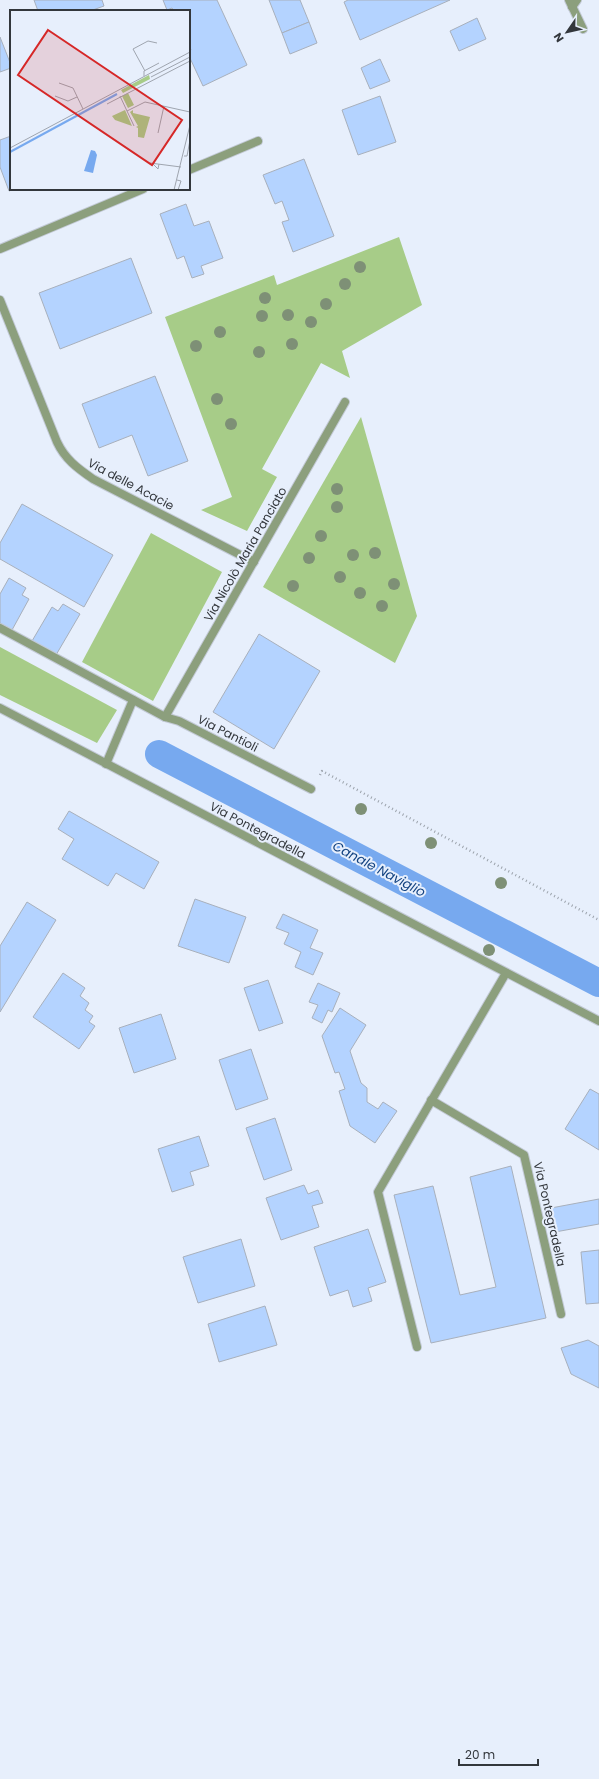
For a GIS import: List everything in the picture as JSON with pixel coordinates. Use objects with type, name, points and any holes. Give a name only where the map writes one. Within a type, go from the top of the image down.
[{"type":"street","points":[[572,2],[583,30]]},
{"type":"street","points":[[190,170],[258,141]]},
{"type":"street","points":[[0,249],[141,190]]},
{"type":"street","name":"Via delle Acacie","points":[[0,300],[56,442],[62,453],[74,466],[93,479],[254,562]]},
{"type":"street","name":"Via Nicolò Maria Panciato","points":[[165,717],[345,402]]},
{"type":"street","name":"Via Pantioli","points":[[0,628],[165,717],[179,721],[311,789]]},
{"type":"street","points":[[106,764],[134,700]]},
{"type":"street","name":"Via Pontegradella","points":[[0,708],[599,1021]]},
{"type":"street","points":[[418,1347],[378,1192],[506,973]]},
{"type":"street","name":"Via Pontegradella","points":[[431,1100],[524,1155],[561,1314]]},
{"type":"path","points":[[311,789],[322,770],[599,920]]},
{"type":"green space","points":[[399,237],[422,305],[342,351],[350,378],[321,363],[262,469],[277,477],[247,531],[201,510],[232,497],[165,317],[274,275],[277,285]]},
{"type":"green space","points":[[361,417],[417,616],[395,663],[263,587]]},
{"type":"green space","points":[[151,533],[222,572],[153,701],[82,662]]},
{"type":"green space","points":[[0,647],[117,710],[97,743],[0,695]]},
{"type":"building","points":[[34,0],[102,0],[104,6],[93,10],[38,10]]},
{"type":"building","points":[[163,0],[217,0],[247,65],[203,86],[190,58],[190,10],[173,10],[172,8],[167,10]]},
{"type":"building","points":[[269,0],[300,0],[309,22],[282,33]]},
{"type":"building","points":[[348,0],[450,0],[360,40],[344,2]]},
{"type":"building","points":[[477,18],[486,39],[459,51],[450,31]]},
{"type":"building","points":[[309,22],[317,43],[290,54],[282,33]]},
{"type":"building","points":[[0,37],[10,62],[10,68],[0,72]]},
{"type":"building","points":[[380,59],[390,81],[370,89],[361,68]]},
{"type":"building","points":[[380,96],[396,142],[358,155],[342,110]]},
{"type":"building","points":[[10,136],[10,190],[12,190],[9,191],[0,167],[0,140]]},
{"type":"building","points":[[304,159],[334,236],[293,252],[282,222],[289,220],[282,201],[275,204],[263,175]]},
{"type":"building","points":[[186,204],[194,226],[209,221],[223,258],[201,266],[204,274],[192,278],[184,256],[177,259],[160,214]]},
{"type":"building","points":[[131,258],[152,313],[60,349],[39,293]]},
{"type":"building","points":[[155,376],[188,461],[148,476],[132,435],[99,448],[82,404]]},
{"type":"building","points":[[22,504],[113,555],[84,607],[0,559],[0,543]]},
{"type":"building","points":[[9,578],[26,588],[22,595],[29,599],[12,630],[0,623],[0,594]]},
{"type":"building","points":[[63,604],[80,614],[56,655],[32,641],[52,607],[58,611]]},
{"type":"building","points":[[259,634],[320,671],[274,749],[213,712]]},
{"type":"building","points":[[69,811],[159,862],[144,889],[116,873],[108,886],[62,859],[74,839],[58,829]]},
{"type":"building","points":[[195,899],[246,917],[229,963],[178,946]]},
{"type":"building","points":[[27,902],[56,920],[0,1012],[0,946]]},
{"type":"building","points":[[283,914],[318,930],[310,948],[323,953],[313,975],[295,967],[301,952],[284,944],[289,933],[276,928]]},
{"type":"building","points":[[63,973],[85,988],[80,996],[89,1003],[85,1010],[93,1016],[89,1022],[95,1026],[79,1049],[33,1017]]},
{"type":"building","points":[[268,980],[283,1023],[259,1031],[244,988]]},
{"type":"building","points":[[318,983],[340,993],[332,1012],[328,1010],[322,1023],[312,1018],[318,1005],[309,1002]]},
{"type":"building","points":[[340,1008],[366,1025],[350,1051],[361,1083],[367,1088],[367,1102],[378,1109],[383,1102],[397,1111],[375,1143],[350,1126],[339,1091],[345,1089],[339,1072],[335,1073],[322,1036]]},
{"type":"building","points":[[161,1014],[176,1059],[134,1073],[119,1028]]},
{"type":"building","points":[[251,1049],[268,1099],[236,1110],[219,1060]]},
{"type":"building","points":[[590,1089],[599,1094],[599,1150],[565,1129]]},
{"type":"building","points":[[275,1118],[292,1170],[264,1180],[246,1128]]},
{"type":"building","points":[[199,1136],[209,1166],[190,1172],[194,1185],[172,1192],[158,1149]]},
{"type":"building","points":[[511,1166],[546,1318],[431,1343],[394,1195],[433,1186],[460,1295],[496,1287],[470,1177]]},
{"type":"building","points":[[304,1185],[308,1194],[318,1190],[323,1203],[312,1206],[319,1227],[281,1240],[266,1198]]},
{"type":"building","points":[[599,1199],[599,1224],[555,1232],[551,1208]]},
{"type":"building","points":[[368,1229],[386,1282],[368,1288],[372,1301],[353,1307],[348,1290],[330,1296],[314,1247]]},
{"type":"building","points":[[241,1239],[255,1286],[198,1303],[183,1257]]},
{"type":"building","points":[[599,1250],[599,1303],[586,1304],[581,1252]]},
{"type":"building","points":[[265,1306],[277,1345],[219,1362],[208,1324]]},
{"type":"building","points":[[588,1340],[599,1346],[599,1388],[571,1374],[561,1348]]},
{"type":"waterway","name":"Canale Naviglio","points":[[159,754],[599,983]]}]
